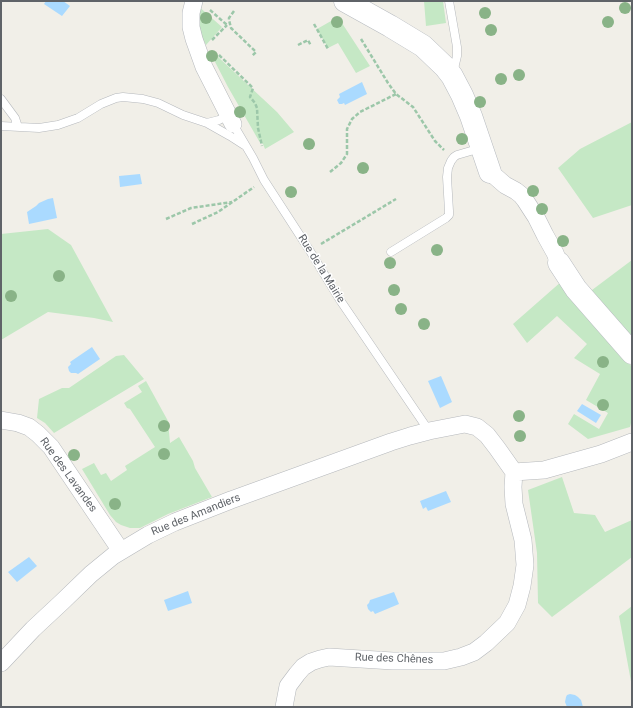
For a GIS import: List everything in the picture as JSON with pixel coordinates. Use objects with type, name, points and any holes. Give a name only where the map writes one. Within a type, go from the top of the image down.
[{"type":"street","points":[[345,1],[423,46],[452,76],[471,116],[490,172],[505,186],[516,191],[525,200],[555,253],[559,263],[576,289],[632,353]]},
{"type":"street","name":"Rue de la Mairie","points":[[199,3],[191,13],[191,27],[194,39],[204,67],[230,119]]},
{"type":"street","name":"Rue des Lavandes","points":[[1,420],[18,423],[29,427],[51,447],[120,551]]},
{"type":"street","points":[[429,431],[465,424],[477,427],[492,442],[514,472],[544,470],[601,454],[632,442]]},
{"type":"street","name":"Rue des Amandiers","points":[[3,657],[91,574],[120,551],[148,535],[182,519],[231,500],[391,442],[429,431]]},
{"type":"street","points":[[601,454],[632,449]]},
{"type":"street","name":"Rue des Chênes","points":[[284,707],[288,686],[303,667],[311,662],[329,657],[427,662],[444,661],[474,652],[498,632],[506,623],[517,605],[525,565],[523,540],[514,504],[514,472]]},
{"type":"lane","points":[[449,1],[458,56],[452,76]]},
{"type":"lane","points":[[1,126],[39,128],[58,125],[78,118],[101,104],[123,97],[143,99],[158,103],[183,115],[207,123],[247,147]]},
{"type":"lane","points":[[1,99],[15,118],[18,128]]},
{"type":"lane","points":[[207,123],[230,119]]},
{"type":"lane","name":"Rue de la Mairie","points":[[230,119],[247,147],[264,180],[310,250],[340,300],[429,431]]},
{"type":"lane","points":[[391,252],[449,215],[447,177],[448,168],[451,161],[457,155],[482,148]]},
{"type":"path","points":[[199,3],[231,28],[256,52],[252,56]]},
{"type":"path","points":[[231,28],[229,20],[234,11]]},
{"type":"path","points":[[314,24],[328,49]]},
{"type":"path","points":[[208,45],[227,25]]},
{"type":"path","points":[[361,39],[396,94],[413,107],[435,141],[443,149],[457,155]]},
{"type":"path","points":[[298,45],[308,40],[311,46]]},
{"type":"path","points":[[214,50],[254,88],[250,97],[257,108],[258,128],[262,147],[253,158]]},
{"type":"path","points":[[330,172],[341,163],[347,154],[348,129],[352,119],[360,112],[396,94]]},
{"type":"path","points":[[192,224],[218,212],[264,180]]},
{"type":"path","points":[[310,250],[396,199]]},
{"type":"path","points":[[166,219],[191,208],[232,202]]},
{"type":"green space","points":[[424,1],[443,1],[446,23],[426,26]]},
{"type":"green space","points":[[197,5],[222,27],[206,45],[196,22]]},
{"type":"green space","points":[[338,17],[370,66],[356,73],[338,43],[328,48],[317,29]]},
{"type":"green space","points":[[215,55],[277,112],[294,132],[265,149],[228,87],[213,58]]},
{"type":"green space","points":[[632,122],[632,205],[593,218],[558,168],[580,149]]},
{"type":"green space","points":[[48,229],[71,245],[113,322],[48,312],[1,340],[1,234]]},
{"type":"green space","points":[[632,260],[632,342],[588,293]]},
{"type":"green space","points":[[562,281],[632,367],[632,419],[630,427],[588,439],[568,424],[574,414],[599,429],[608,413],[586,400],[600,374],[574,358],[587,344],[557,316],[527,343],[513,324]]},
{"type":"green space","points":[[124,355],[144,379],[54,433],[45,423],[37,418],[39,399],[62,388],[69,388],[116,356]]},
{"type":"green space","points":[[146,381],[168,421],[170,443],[179,437],[212,497],[168,514],[140,528],[130,528],[116,522],[110,515],[82,469],[94,463],[101,475],[106,473],[111,481],[127,470],[125,466],[155,447],[130,409],[127,408],[124,403],[142,392],[138,386]]},
{"type":"green space","points":[[562,477],[574,513],[595,515],[605,532],[632,520],[632,557],[552,617],[538,603],[537,553],[528,490]]},
{"type":"green space","points":[[632,606],[632,687],[619,616]]},
{"type":"water","points":[[46,1],[63,1],[70,6],[62,16],[44,4]]},
{"type":"water","points":[[362,82],[367,94],[345,105],[344,103],[339,104],[337,100],[340,97],[339,94]]},
{"type":"water","points":[[140,174],[142,184],[120,187],[119,176]]},
{"type":"water","points":[[53,198],[57,218],[29,224],[27,212],[39,203]]},
{"type":"water","points":[[92,347],[100,359],[78,374],[71,373],[68,367],[71,364],[70,362]]},
{"type":"water","points":[[441,376],[452,402],[440,408],[428,381]]},
{"type":"water","points":[[582,404],[601,415],[596,423],[577,411]]},
{"type":"water","points":[[446,491],[451,502],[428,511],[426,507],[423,509],[420,501]]},
{"type":"water","points":[[29,557],[37,566],[17,582],[8,572]]},
{"type":"water","points":[[188,591],[192,603],[168,611],[164,600]]},
{"type":"water","points":[[394,592],[399,604],[375,614],[373,611],[371,612],[368,609],[367,605],[370,600]]},
{"type":"water","points":[[570,694],[575,695],[581,700],[583,707],[567,707],[565,702],[566,697]]}]
